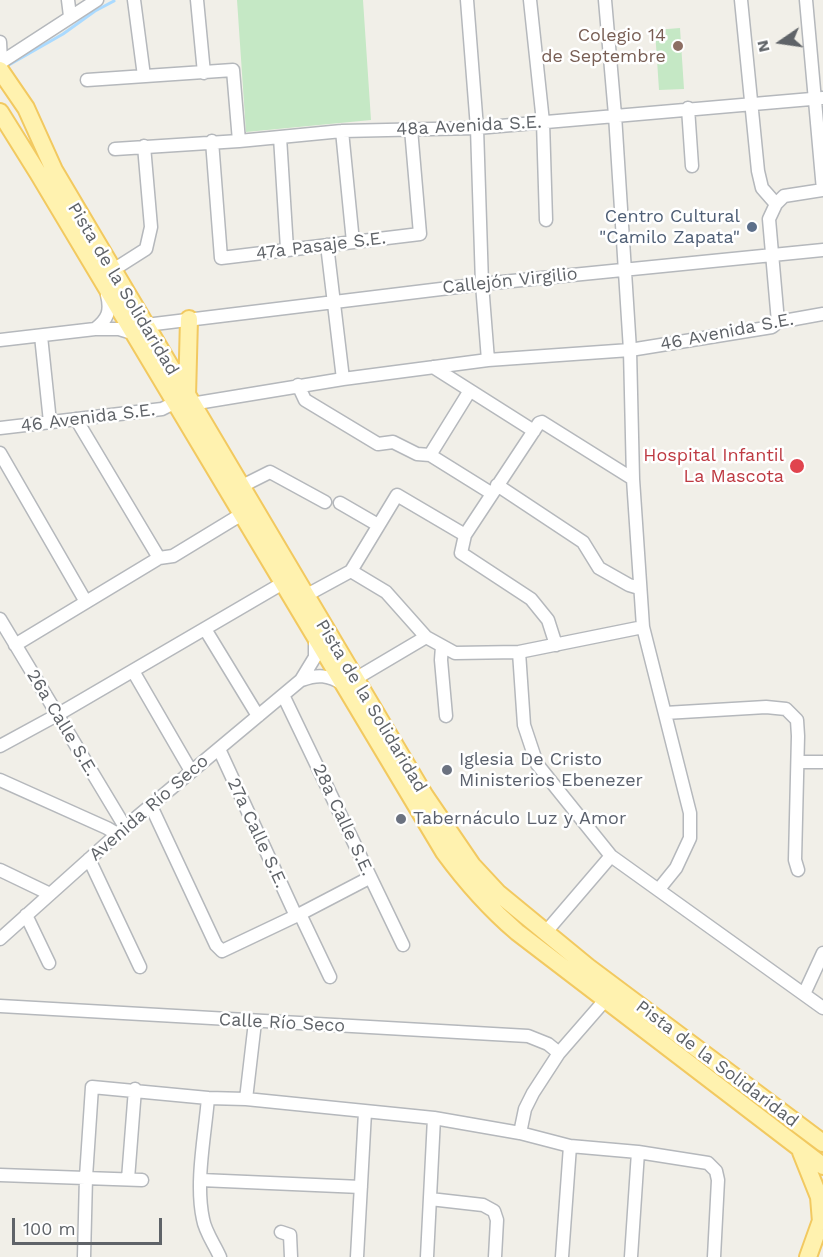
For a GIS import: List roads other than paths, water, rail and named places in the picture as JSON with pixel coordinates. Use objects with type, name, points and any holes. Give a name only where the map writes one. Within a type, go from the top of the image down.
[{"type":"main road","name":"Pista de la Solidaridad","points":[[0,65],[26,108],[48,159],[113,270],[139,329]]},
{"type":"main road","name":"Pista de la Solidaridad","points":[[3,102],[48,159]]},
{"type":"main road","name":"Pista de la Solidaridad","points":[[3,102],[61,212],[106,287],[139,329],[240,487],[304,596],[444,852],[474,891],[517,932],[823,1166]]},
{"type":"main road","name":"Pista de la Solidaridad","points":[[0,132],[35,184],[61,212]]},
{"type":"main road","points":[[184,401],[189,319]]},
{"type":"main road","name":"Pista de la Solidaridad","points":[[184,401],[242,514],[315,637],[349,681],[472,865],[498,893],[545,933],[823,1143]]},
{"type":"main road","points":[[799,1149],[814,1181],[822,1218],[808,1257]]},
{"type":"street","points":[[68,0],[70,16]]},
{"type":"street","points":[[0,65],[97,0]]},
{"type":"street","points":[[134,0],[144,76]]},
{"type":"street","points":[[196,0],[204,73]]},
{"type":"street","points":[[467,0],[477,128],[482,284],[488,360]]},
{"type":"street","points":[[530,0],[543,122],[546,220]]},
{"type":"street","points":[[605,0],[630,350],[633,478],[643,627],[690,813],[690,838],[676,868],[659,889]]},
{"type":"street","points":[[741,0],[762,188],[776,204]]},
{"type":"street","points":[[778,322],[769,219],[776,204],[784,196],[823,190],[819,98],[806,0]]},
{"type":"street","points":[[0,42],[0,65]]},
{"type":"street","points":[[87,80],[233,70],[239,141]]},
{"type":"street","name":"48a Avenida S.E.","points":[[115,149],[239,141],[342,131],[477,128],[819,98]]},
{"type":"street","points":[[688,108],[692,166]]},
{"type":"street","name":"47a Pasaje S.E.","points":[[212,141],[221,258],[420,234],[411,129]]},
{"type":"street","points":[[342,131],[353,242]]},
{"type":"street","points":[[280,137],[288,249]]},
{"type":"street","points":[[113,270],[147,249],[151,227],[144,146]]},
{"type":"street","points":[[327,245],[343,379]]},
{"type":"street","name":"Callejón Virgilio","points":[[0,340],[95,329],[139,329],[189,319],[482,284],[823,250]]},
{"type":"street","points":[[95,329],[108,317],[110,311],[106,287]]},
{"type":"street","name":"46 Avenida S.E.","points":[[0,428],[162,409],[184,401],[488,360],[630,350],[772,327],[778,322],[823,314]]},
{"type":"street","points":[[41,336],[50,423]]},
{"type":"street","points":[[433,367],[469,392],[534,430]]},
{"type":"street","points":[[298,385],[305,400],[378,444],[393,442],[417,454],[430,455],[494,489],[583,542],[599,568],[639,588]]},
{"type":"street","points":[[430,455],[469,392]]},
{"type":"street","points":[[76,419],[159,558]]},
{"type":"street","points":[[556,645],[548,620],[531,599],[461,553],[465,535],[538,423],[546,423],[633,478]]},
{"type":"street","points":[[0,453],[86,602]]},
{"type":"street","points":[[240,487],[270,472],[325,502]]},
{"type":"street","points":[[304,596],[351,571],[397,495],[465,535]]},
{"type":"street","points":[[340,503],[378,525]]},
{"type":"street","points":[[15,645],[159,558],[173,556],[242,514]]},
{"type":"street","points":[[351,571],[386,592],[426,637],[455,654],[519,652],[643,627]]},
{"type":"street","points":[[0,746],[57,716],[283,583]]},
{"type":"street","name":"26a Calle S.E.","points":[[0,619],[121,831]]},
{"type":"street","points":[[205,628],[258,716]]},
{"type":"street","name":"Avenida Río Seco","points":[[0,939],[121,831],[300,680],[315,657],[315,637]]},
{"type":"street","points":[[300,680],[321,675],[349,681],[426,637]]},
{"type":"street","points":[[442,646],[446,716]]},
{"type":"street","points":[[519,652],[524,725],[537,764],[611,856],[823,1008]]},
{"type":"street","points":[[133,671],[192,771]]},
{"type":"street","name":"28a Calle S.E.","points":[[283,695],[403,945]]},
{"type":"street","points":[[665,713],[765,707],[786,709],[797,720],[795,860],[798,870]]},
{"type":"street","name":"27a Calle S.E.","points":[[219,749],[330,977]]},
{"type":"street","points":[[798,762],[823,762]]},
{"type":"street","points":[[0,780],[106,828],[121,831]]},
{"type":"street","points":[[151,806],[216,945],[222,951],[369,878]]},
{"type":"street","points":[[545,933],[611,856]]},
{"type":"street","points":[[89,859],[140,967]]},
{"type":"street","points":[[0,870],[50,894]]},
{"type":"street","points":[[26,915],[49,963]]},
{"type":"street","points":[[804,994],[823,953]]},
{"type":"street","points":[[520,1133],[525,1109],[560,1053],[606,999]]},
{"type":"street","name":"Calle Río Seco","points":[[0,1006],[528,1036],[548,1044],[560,1053]]},
{"type":"street","points":[[246,1099],[255,1022]]},
{"type":"street","points":[[84,1257],[92,1087],[135,1089],[208,1098],[246,1099],[434,1118],[520,1133],[570,1146],[638,1152],[708,1163],[716,1171],[718,1180],[714,1257]]},
{"type":"street","points":[[128,1179],[135,1089]]},
{"type":"street","points":[[208,1098],[201,1180],[203,1221],[220,1257]]},
{"type":"street","points":[[357,1257],[365,1112]]},
{"type":"street","points":[[427,1257],[434,1118]]},
{"type":"street","points":[[562,1257],[570,1146]]},
{"type":"street","points":[[631,1257],[638,1152]]},
{"type":"street","points":[[0,1175],[142,1180]]},
{"type":"street","points":[[201,1180],[361,1187]]},
{"type":"street","points":[[430,1199],[483,1205],[494,1211],[497,1220],[495,1257]]},
{"type":"street","points":[[281,1232],[290,1235],[291,1257]]},
{"type":"waterway","points":[[7,66],[114,1]]},
{"type":"place","name":"Colegio 14 de Septembre","points":[[678,46]]},
{"type":"place","name":"Centro Cultural \"Camilo Zapata\"","points":[[752,227]]},
{"type":"place","name":"Hospital Infantil La Mascota","points":[[797,466]]},
{"type":"place","name":"Iglesia De Cristo Ministerios Ebenezer","points":[[447,770]]},
{"type":"place","name":"Tabernáculo Luz y Amor","points":[[401,819]]}]
